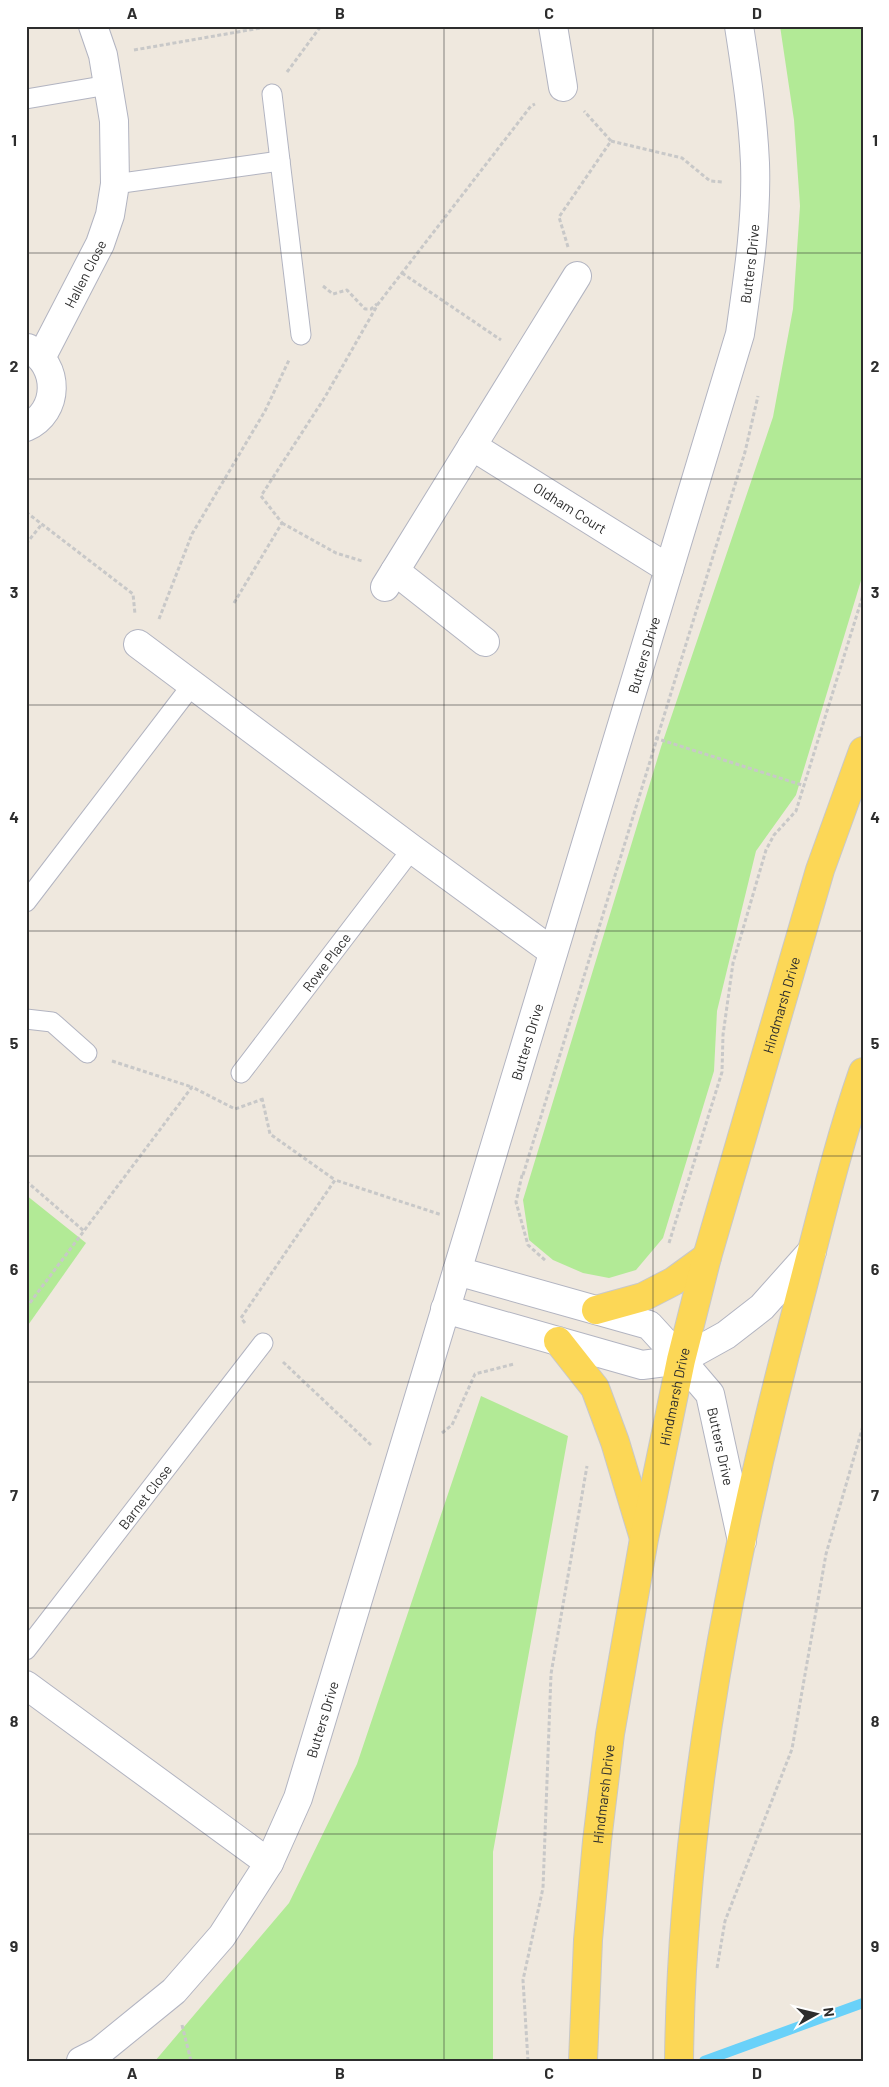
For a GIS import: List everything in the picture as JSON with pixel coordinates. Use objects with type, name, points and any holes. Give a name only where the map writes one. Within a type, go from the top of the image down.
[{"type":"main road","name":"Hindmarsh Drive","points":[[583,2048],[588,1940],[598,1831],[610,1734],[644,1539],[681,1360],[707,1258],[820,870],[863,751]]},
{"type":"main road","points":[[680,2061],[680,2005],[694,1832],[706,1738],[722,1641],[742,1541],[779,1377],[848,1115],[863,1072]]},
{"type":"main road","points":[[596,1310],[643,1297],[674,1280],[707,1258]]},
{"type":"main road","points":[[558,1341],[595,1388],[615,1442],[644,1539]]},
{"type":"street","name":"Hallen Close","points":[[26,427],[33,424],[44,414],[51,400],[52,385],[49,370],[34,352],[100,244],[110,215],[115,184],[114,121],[102,56],[93,26]]},
{"type":"street","points":[[554,26],[563,87]]},
{"type":"street","name":"Butters Drive","points":[[81,2061],[98,2052],[174,1991],[222,1936],[270,1864],[298,1798],[740,334],[752,248],[755,163],[739,26]]},
{"type":"street","points":[[485,642],[390,579],[576,276]]},
{"type":"street","name":"Oldham Court","points":[[472,446],[669,569]]},
{"type":"street","points":[[142,647],[553,952]]},
{"type":"street","points":[[445,1309],[642,1365],[681,1360],[726,1335],[762,1307],[812,1251]]},
{"type":"street","name":"Butters Drive","points":[[457,1271],[649,1325],[710,1394],[742,1541]]},
{"type":"street","points":[[26,1685],[270,1864]]},
{"type":"lane","points":[[26,99],[108,85]]},
{"type":"lane","points":[[272,94],[301,335]]},
{"type":"lane","points":[[115,184],[280,161]]},
{"type":"lane","points":[[26,902],[192,685]]},
{"type":"lane","name":"Rowe Place","points":[[241,1073],[412,849]]},
{"type":"lane","points":[[26,1019],[52,1022],[87,1053]]},
{"type":"lane","name":"Barnet Close","points":[[26,1650],[263,1343]]},
{"type":"path","points":[[167,44],[272,26]]},
{"type":"path","points":[[272,94],[321,26]]},
{"type":"path","points":[[336,553],[282,523],[261,496],[326,397],[378,304],[531,106],[563,87],[611,141],[682,158],[710,181]]},
{"type":"path","points":[[576,276],[559,217],[611,141]]},
{"type":"path","points":[[402,273],[527,357]]},
{"type":"path","points":[[333,294],[347,290],[365,309],[371,309],[378,304]]},
{"type":"path","points":[[142,647],[192,534],[265,411],[301,335]]},
{"type":"path","points":[[26,512],[133,594],[142,647]]},
{"type":"path","points":[[234,603],[282,523]]},
{"type":"path","points":[[26,544],[42,524]]},
{"type":"path","points":[[668,1245],[722,1072],[723,1034],[734,963],[763,860],[774,834],[796,810],[863,595]]},
{"type":"path","points":[[657,738],[805,786]]},
{"type":"path","points":[[87,1053],[192,1087],[235,1109],[263,1099]]},
{"type":"path","points":[[241,1073],[263,1099],[270,1134],[335,1180],[471,1224]]},
{"type":"path","points":[[26,1308],[192,1087]]},
{"type":"path","points":[[489,1166],[523,1176],[516,1202],[528,1245],[548,1262]]},
{"type":"path","points":[[335,1180],[241,1318],[263,1343],[397,1469]]},
{"type":"path","points":[[26,1181],[84,1231]]},
{"type":"path","points":[[26,1300],[34,1299]]},
{"type":"path","points":[[438,1436],[452,1425],[475,1374],[513,1364],[521,1364]]},
{"type":"path","points":[[716,1974],[725,1921],[792,1749],[826,1554],[863,1426]]},
{"type":"path","points":[[528,2061],[522,1980],[543,1888],[551,1674],[588,1460]]},
{"type":"green space","points":[[780,26],[863,26],[863,574],[796,795],[756,851],[717,1011],[714,1071],[663,1238],[636,1270],[609,1278],[583,1273],[553,1260],[529,1240],[523,1200],[661,747],[773,417],[793,309],[800,206],[794,120]]},
{"type":"green space","points":[[26,1195],[86,1243],[26,1328]]},
{"type":"green space","points":[[481,1396],[568,1436],[493,1852],[493,2061],[155,2061],[289,1903],[357,1764]]},
{"type":"waterway","points":[[704,2061],[863,2003]]}]
